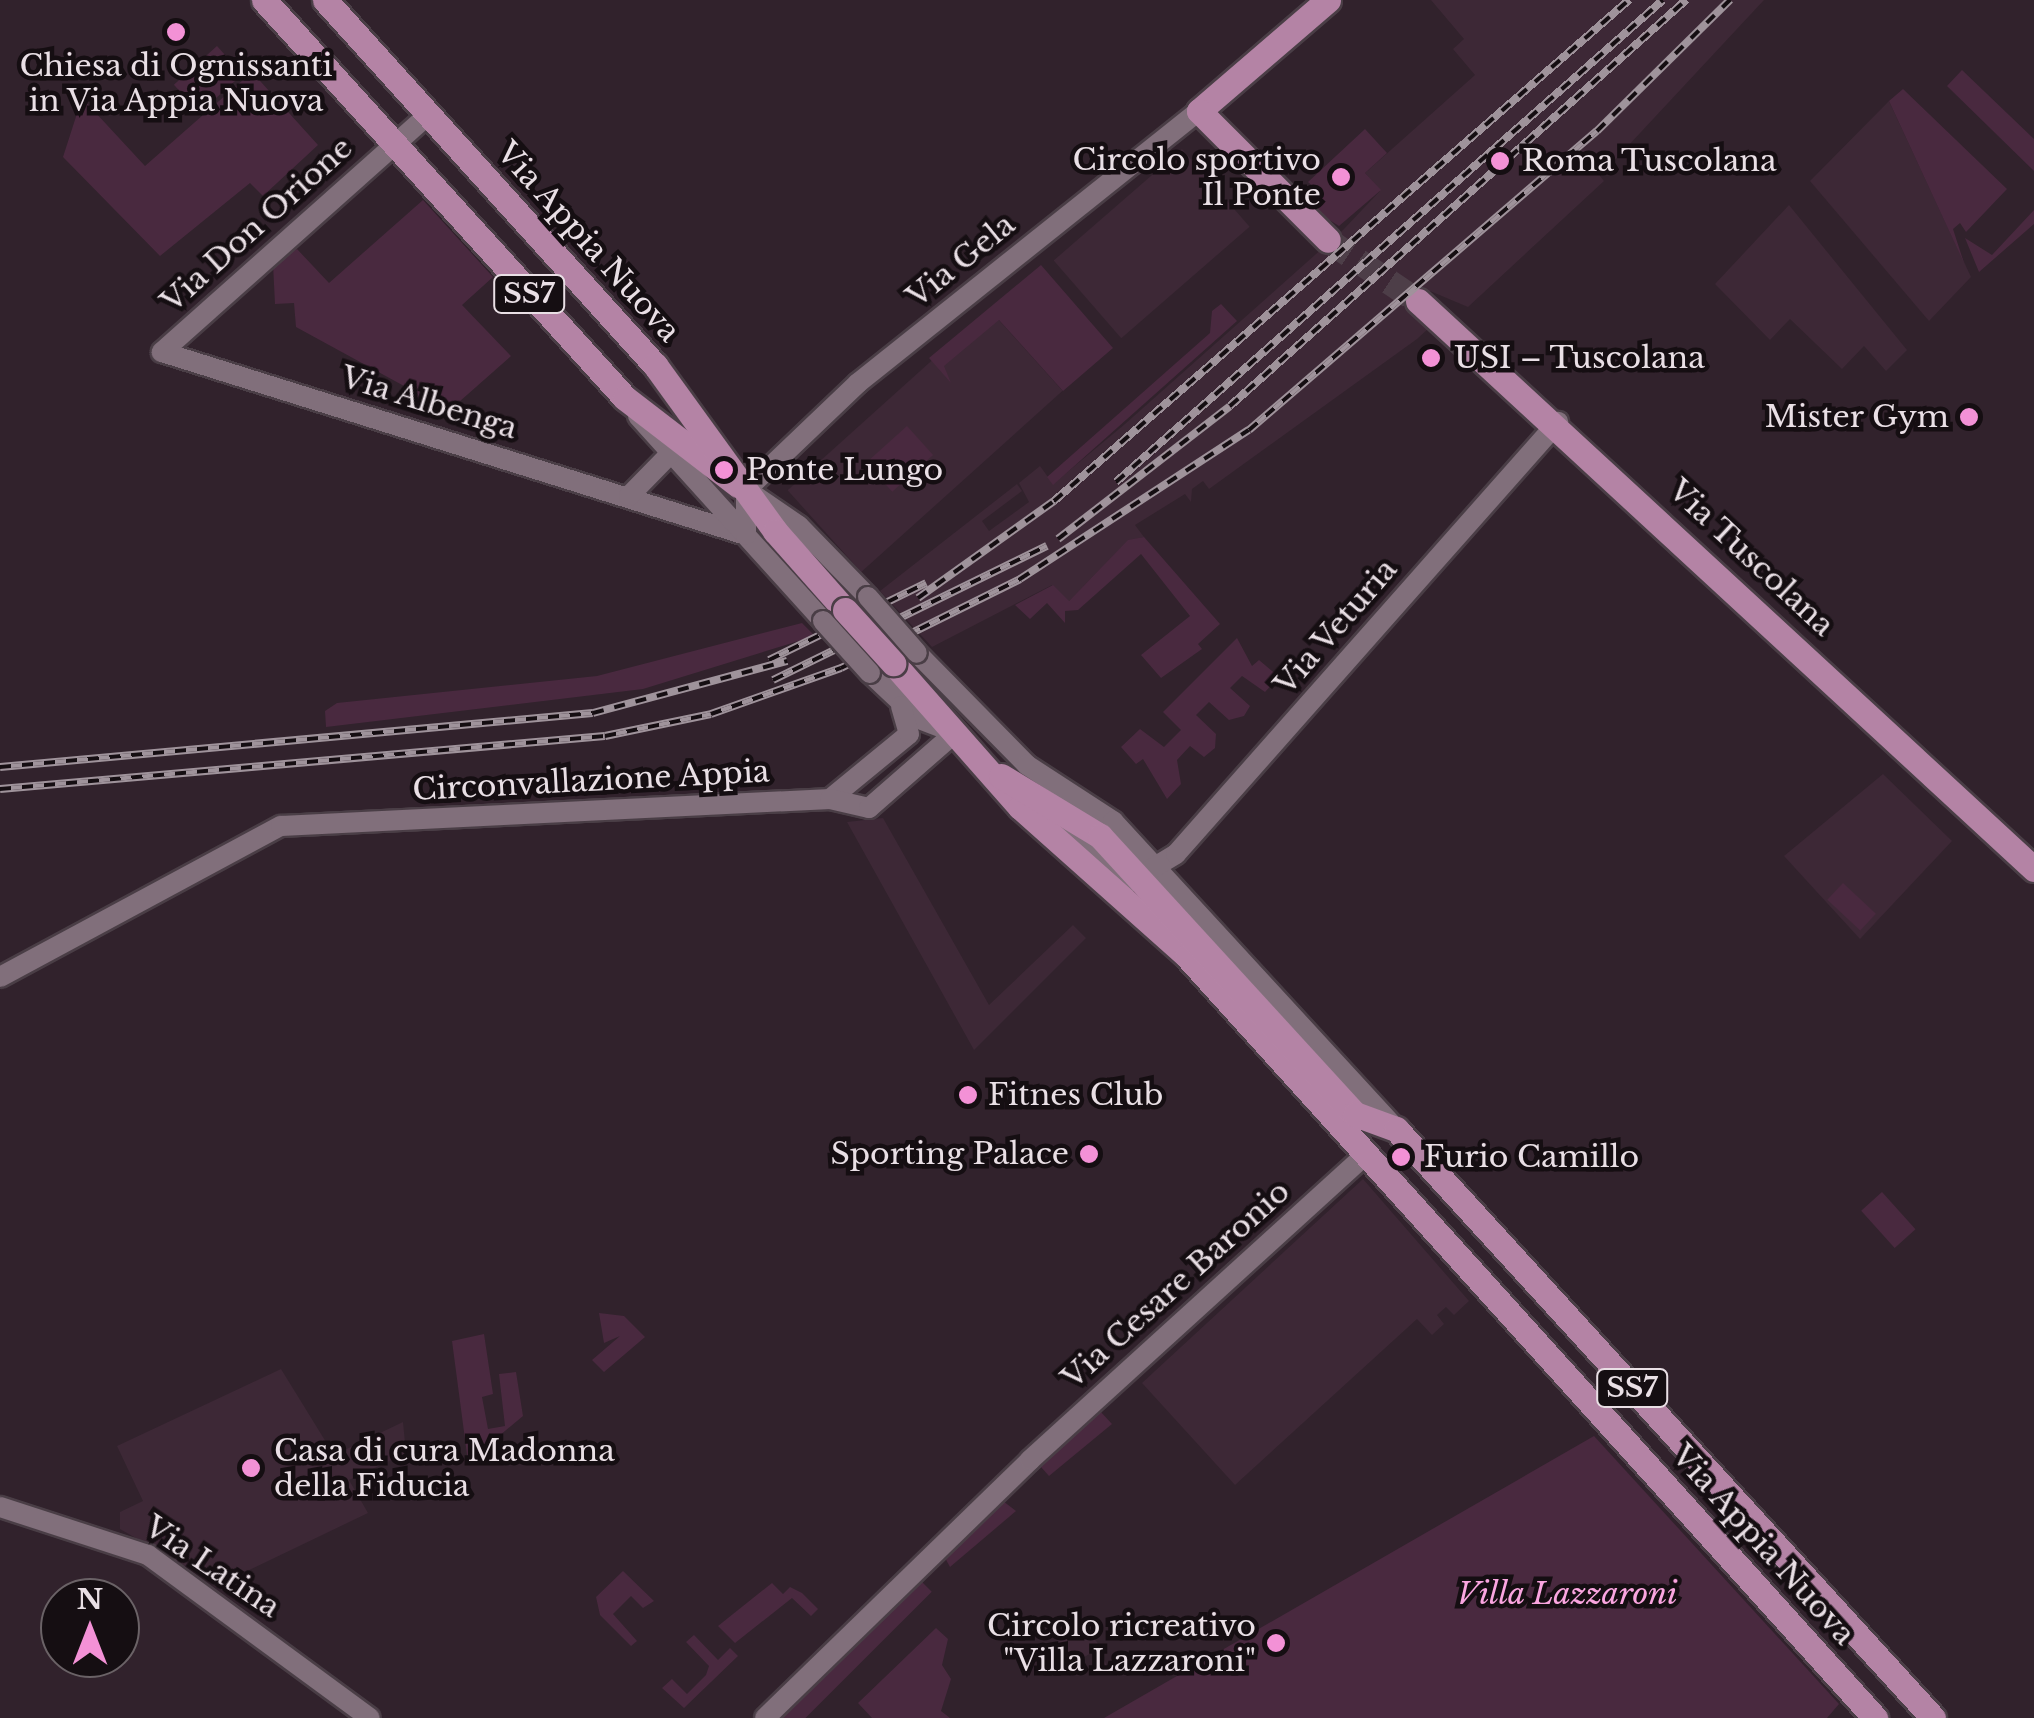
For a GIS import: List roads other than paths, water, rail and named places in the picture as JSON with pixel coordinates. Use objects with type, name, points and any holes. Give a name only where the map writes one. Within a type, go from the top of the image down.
[{"type":"main road","name":"SS7","points":[[264,0],[672,446],[746,490],[845,610],[996,774]]},
{"type":"main road","name":"Via Appia Nuova","points":[[325,0],[694,415],[746,490]]},
{"type":"main road","points":[[1328,0],[1199,111],[1328,240]]},
{"type":"main road","points":[[1236,147],[1226,107],[1238,77]]},
{"type":"main road","name":"Via Tuscolana","points":[[1418,301],[1558,422],[2034,869]]},
{"type":"main road","name":"Via Appia Nuova","points":[[996,774],[1080,820],[1150,874],[1167,914],[1364,1156],[1875,1718]]},
{"type":"main road","points":[[996,774],[1020,808],[1167,914]]},
{"type":"main road","name":"Via Appia Nuova","points":[[1167,914],[1354,1114],[1396,1130],[1933,1718]]},
{"type":"street","name":"Via Gela","points":[[746,490],[884,362],[1199,111]]},
{"type":"street","points":[[393,142],[430,114]]},
{"type":"street","name":"Via Don Orione","points":[[162,352],[393,142]]},
{"type":"street","name":"Via Albenga","points":[[162,352],[746,535]]},
{"type":"street","name":"Via Veturia","points":[[1150,874],[1558,422]]},
{"type":"street","points":[[629,496],[672,446],[746,535],[845,610]]},
{"type":"street","points":[[746,490],[746,535]]},
{"type":"street","name":"SS7","points":[[746,490],[792,520],[845,610]]},
{"type":"street","points":[[894,663],[1044,776],[1102,811],[1150,874]]},
{"type":"street","points":[[830,799],[909,734],[894,663]]},
{"type":"street","points":[[901,706],[956,733]]},
{"type":"street","name":"Circonvallazione Appia","points":[[0,977],[274,828],[830,799],[868,808],[956,733]]},
{"type":"street","name":"Via Cesare Baronio","points":[[765,1718],[1030,1460],[1364,1156]]},
{"type":"street","name":"Via Latina","points":[[0,1508],[148,1554],[370,1718]]},
{"type":"tunnel","points":[[1328,240],[1418,301]]},
{"type":"railway","points":[[918,598],[1054,501],[1629,0]]},
{"type":"railway","points":[[1116,482],[1663,0]]},
{"type":"railway","points":[[1058,539],[1230,406],[1686,0]]},
{"type":"railway","points":[[0,789],[605,736],[711,714],[841,668],[1020,579],[1249,430],[1597,131],[1730,0]]},
{"type":"railway","points":[[773,680],[1047,546]]},
{"type":"railway","points":[[769,660],[926,583]]},
{"type":"railway","points":[[0,767],[593,713],[787,661]]},
{"type":"place","name":"Chiesa di Ognissanti in Via Appia Nuova","points":[[176,32]]},
{"type":"place","name":"Roma Tuscolana","points":[[1500,161]]},
{"type":"place","name":"Circolo sportivo Il Ponte","points":[[1341,177]]},
{"type":"place","name":"USI – Tuscolana","points":[[1431,358]]},
{"type":"place","name":"Mister Gym","points":[[1969,417]]},
{"type":"place","name":"Ponte Lungo","points":[[724,470]]},
{"type":"place","name":"Fitnes Club","points":[[968,1095]]},
{"type":"place","name":"Sporting Palace","points":[[1089,1154]]},
{"type":"place","name":"Furio Camillo","points":[[1401,1157]]},
{"type":"place","name":"Casa di cura Madonna della Fiducia","points":[[251,1468]]},
{"type":"place","name":"Circolo ricreativo \"Villa Lazzaroni\"","points":[[1276,1643]]},
{"type":"park label","name":"Villa Lazzaroni","points":[[1567,1594]]}]
